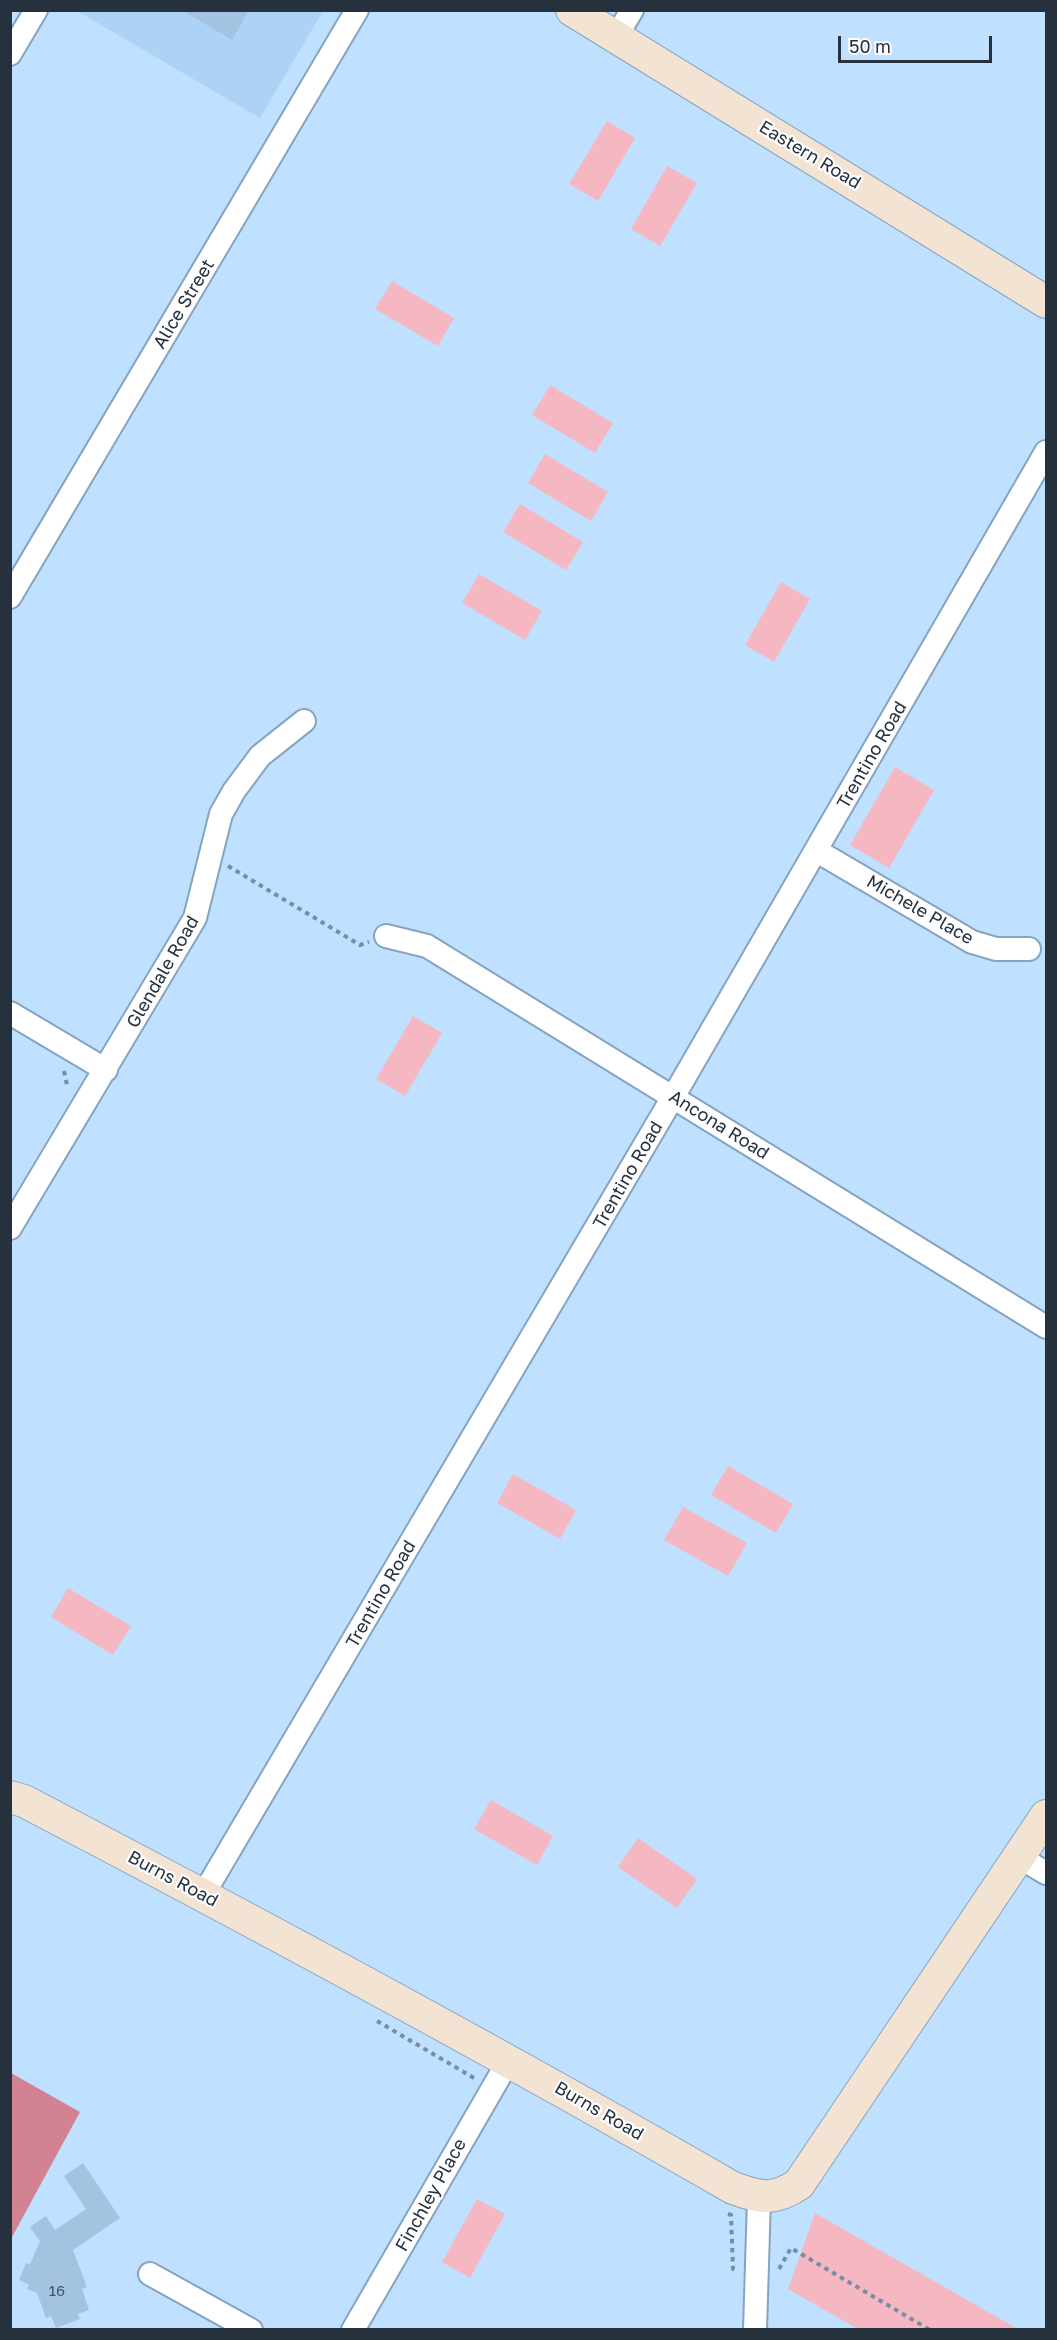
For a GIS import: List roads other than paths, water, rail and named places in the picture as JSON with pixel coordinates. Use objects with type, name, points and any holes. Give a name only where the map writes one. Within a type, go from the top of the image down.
[{"type":"main road","name":"Eastern Road","points":[[572,10],[624,24],[1047,302]]},
{"type":"main road","name":"Burns Road","points":[[10,1797],[24,1801],[203,1895],[509,2060],[733,2188],[759,2198]]},
{"type":"main road","points":[[759,2198],[786,2193],[799,2184],[1047,1816]]},
{"type":"street","points":[[10,54],[36,10]]},
{"type":"street","name":"Alice Street","points":[[10,597],[357,10]]},
{"type":"street","name":"Trentino Road","points":[[203,1895],[673,1097],[1047,452]]},
{"type":"street","name":"Glendale Road","points":[[10,1228],[195,918],[221,814],[245,773],[260,756],[304,721]]},
{"type":"street","name":"Michele Place","points":[[817,850],[972,942],[996,949],[1029,949]]},
{"type":"street","name":"Ancona Road","points":[[386,936],[427,946],[1047,1327]]},
{"type":"street","points":[[10,1013],[106,1070]]},
{"type":"street","points":[[1019,1857],[1047,1873]]},
{"type":"street","name":"Finchley Place","points":[[353,2330],[509,2060]]},
{"type":"street","points":[[754,2330],[759,2198]]},
{"type":"street","points":[[150,2274],[251,2330]]}]
